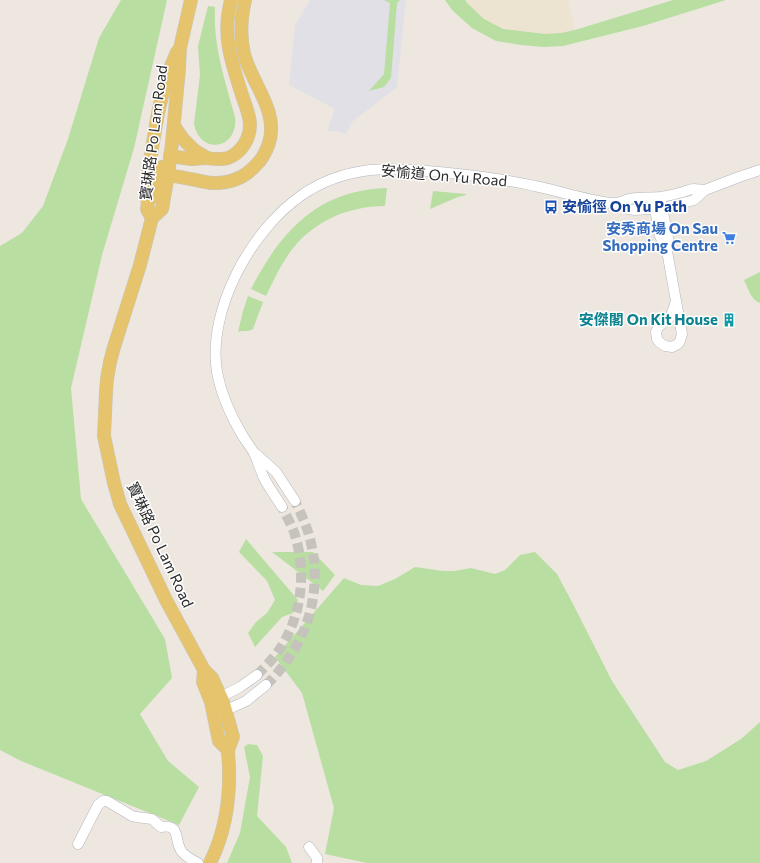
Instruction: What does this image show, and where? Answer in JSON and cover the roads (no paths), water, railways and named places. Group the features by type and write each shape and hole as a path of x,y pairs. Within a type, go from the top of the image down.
{"main road":[{"name":"寶琳路 Po Lam Road","path":"152,218 147,208 148,202 154,194 158,174 170,156 174,126 180,48 191,0"},
{"path":"170,156 192,159 222,159 233,156 243,147 246,142 250,130 249,119 229,48 227,27 231,0"},
{"path":"158,174 214,183 227,182 239,178 250,171 260,162 267,150 271,138 272,125 269,112 249,70 241,36 245,0"},
{"name":"寶琳路 Po Lam Road","path":"180,48 170,67 160,102 158,174 162,209 152,218 140,265 110,362 107,379 104,436 120,504 166,600 204,670 226,694 219,714"},
{"path":"174,126 183,139 194,150 207,158"},
{"name":"寶琳路 Po Lam Road","path":"204,670 203,682 210,702 219,714"},
{"path":"210,863 216,852 222,833 228,801 228,750 219,714"}],"street":[{"name":"安愉道 On Yu Road","path":"282,507 264,478 253,451 228,408 217,372 217,331 222,309 231,284 249,252 264,231 290,204 302,195 314,187 328,181 356,172 371,170 421,171 460,174 533,185 595,200 619,203 628,209 658,208 694,200 705,190 760,170"},
{"name":"安愉道 On Yu Road","path":"619,203 630,199 656,197 692,189 705,190"},
{"path":"656,197 660,236 666,251 676,301 682,331 682,338 678,344 672,347 661,345 657,339 656,332 659,326 672,314 676,301"},
{"path":"665,322 673,322 680,327 682,331"},
{"name":"安愉道 On Yu Road","path":"253,451 276,472 295,500"},
{"path":"226,694 257,675"},
{"path":"219,714 246,701 266,685"},
{"path":"78,844 98,805 103,801 107,801 132,816 152,819 161,827 168,826 173,828 176,832 178,846 181,851 185,856 198,863"},
{"path":"309,847 316,858 316,863"}],"tunnel":[{"path":"266,685 280,670 301,638 308,620 315,583 310,537 295,501"},
{"path":"257,675 275,656 284,642 299,602 301,574 298,546 293,529 282,507"}],"place":[{"name":"安愉徑 On Yu Path","path":"551,207"},
{"name":"安秀商場 On Sau Shopping Centre","path":"729,238"},
{"name":"安傑閣 On Kit House","path":"729,320"}]}
